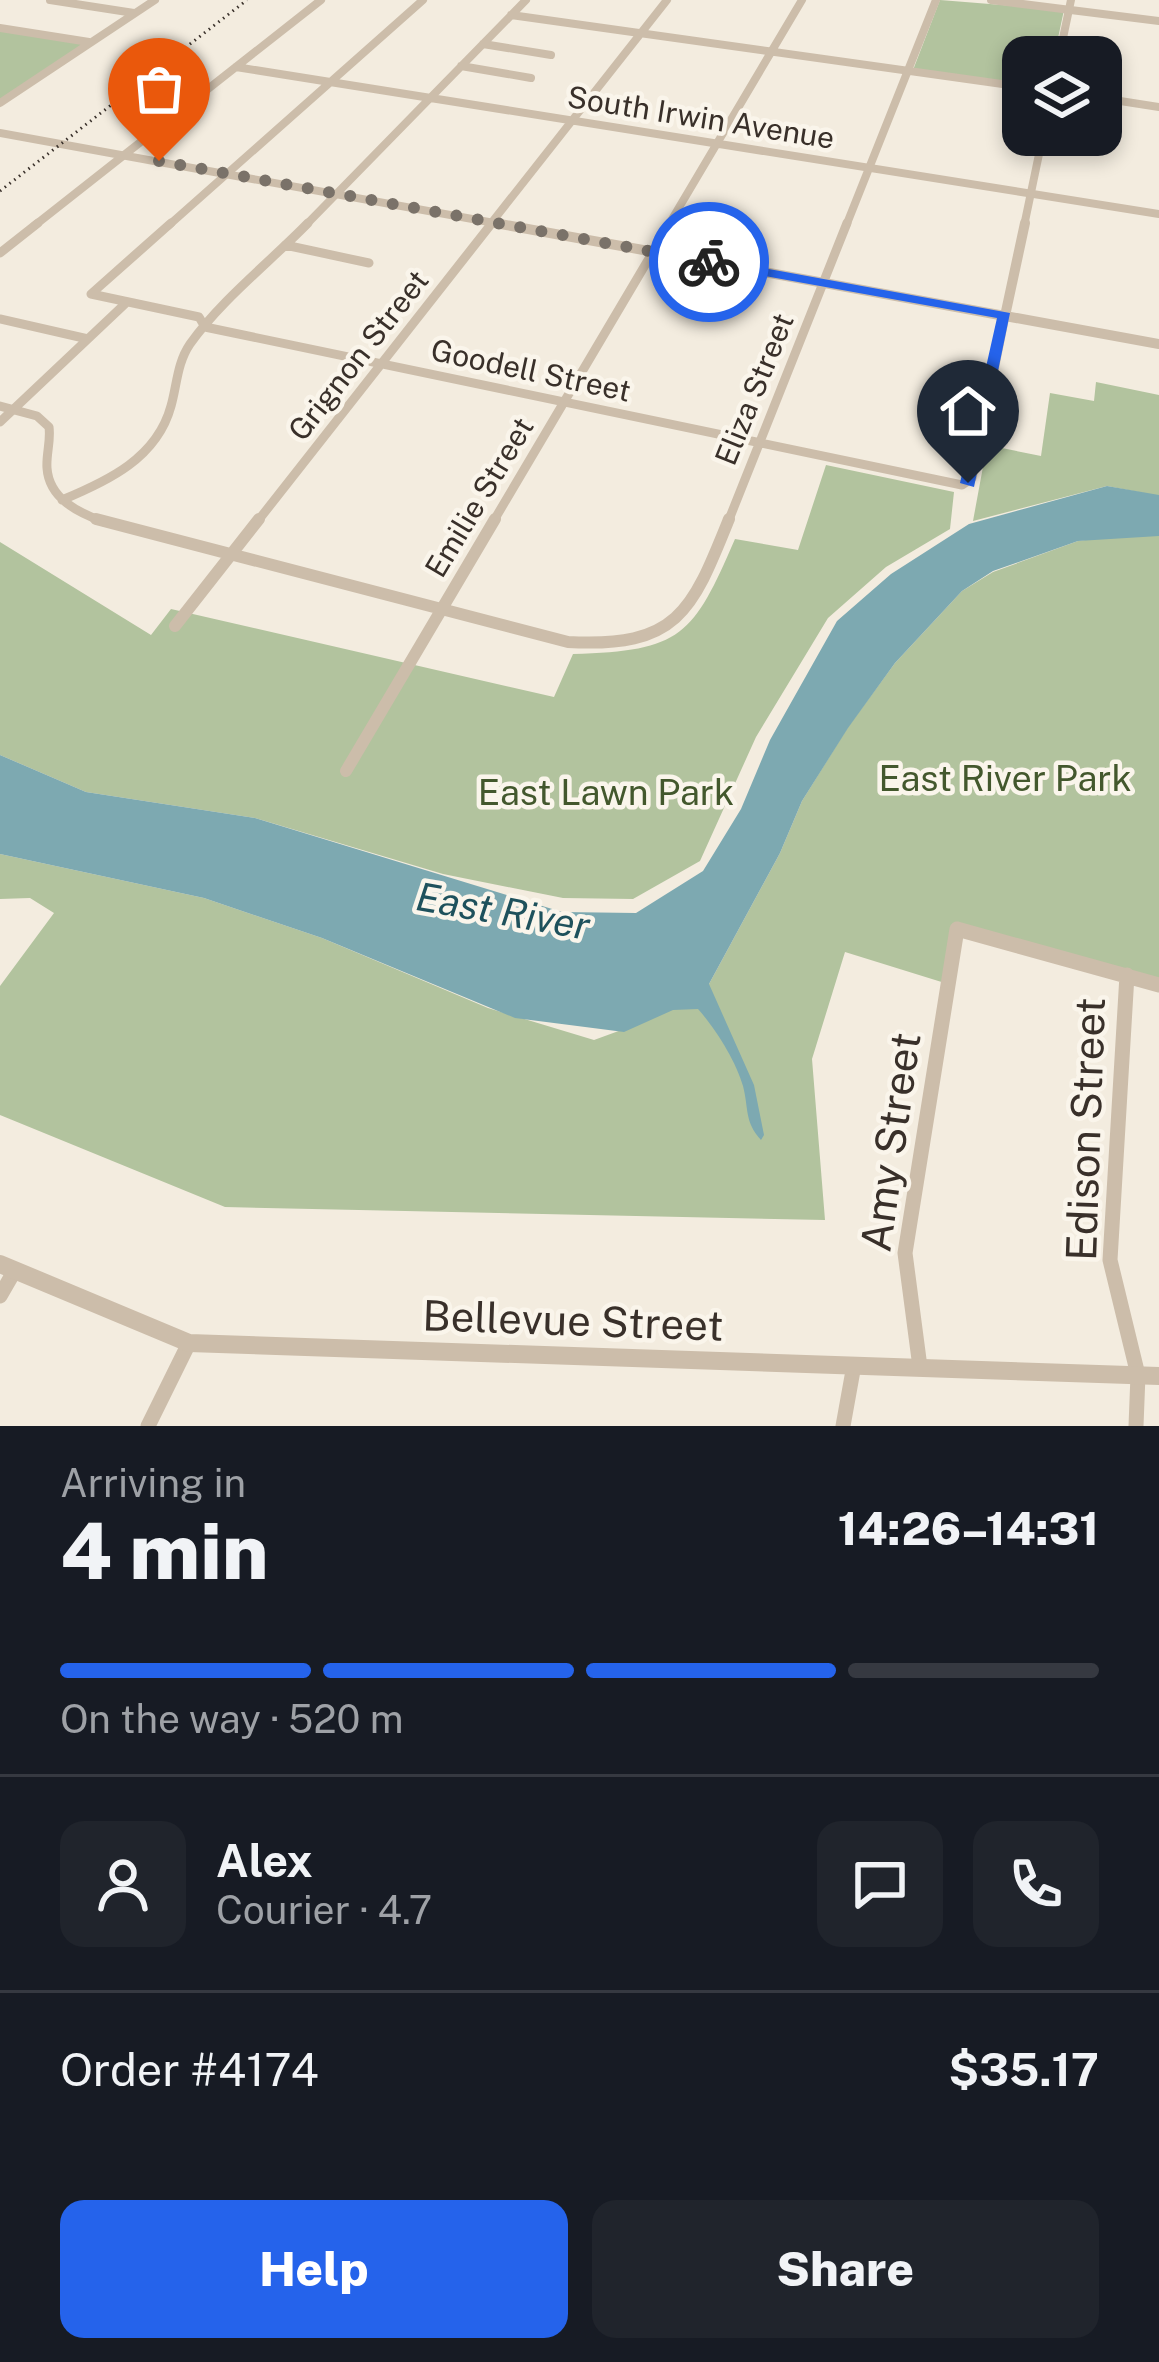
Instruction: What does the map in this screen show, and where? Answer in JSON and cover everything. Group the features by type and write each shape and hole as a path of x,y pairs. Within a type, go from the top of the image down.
{"street":[{"path":"50,0 136,13"},
{"path":"0,103 155,0"},
{"path":"0,253 321,0"},
{"path":"229,173 423,0"},
{"path":"62,500 118,473 150,445 169,414 180,359 205,327 526,0"},
{"name":"Grignon Street","path":"175,626 667,0"},
{"name":"Emilie Street","path":"346,771 802,0"},
{"name":"Eliza Street","path":"441,609 568,642 598,644 650,635 676,620 698,596 936,0"},
{"path":"991,0 1070,5 1159,21"},
{"path":"1063,36 1070,5"},
{"path":"512,15 1002,84"},
{"path":"0,28 91,43"},
{"path":"483,44 551,55"},
{"path":"461,66 531,77"},
{"name":"South Irwin Avenue","path":"236,67 1159,214"},
{"path":"1122,101 1159,106"},
{"path":"0,133 1159,344"},
{"path":"1005,316 1038,156"},
{"name":"Goodell Street","path":"229,173 92,294 199,317 205,327 966,484 972,478 1005,316"},
{"path":"285,245 368,263"},
{"path":"0,422 127,302"},
{"path":"0,319 88,339"},
{"path":"0,406 37,416 49,427 47,471 62,500 84,515 441,609"},
{"name":"Amy Street","path":"920,1367 905,1253 959,928 1126,975"},
{"path":"1126,975 1159,985"},
{"name":"Edison Street","path":"1126,975 1110,1260 1148,1375 1136,1426"},
{"path":"0,1296 8,1267"},
{"name":"Bellevue Street","path":"8,1267 189,1343 1148,1375"},
{"path":"148,1426 189,1343"},
{"path":"843,1426 854,1365"}],"green space":[{"path":"940,0 1064,10 1058,36 1002,36 1002,83 913,70"},
{"path":"0,30 86,44 0,100"},
{"path":"1096,382 1159,395 1159,496 1107,486 973,521 987,445 1041,456 1050,393 1094,401"},
{"name":"East Lawn Park","path":"826,465 954,492 950,529 886,567 828,618 756,737 700,861 633,899 563,898 443,874 255,818 86,792 0,755 0,542 151,635 171,609 554,697 573,654 638,648 679,632 707,597 735,539 798,550"},
{"name":"East River Park","path":"1130,534 1159,536 1159,985 962,927 948,984 845,952 812,1059 825,1220 225,1207 0,1115 0,986 54,913 30,898 0,899 0,854 204,898 322,938 488,1008 594,1040 646,1021 709,984 780,853 802,801 848,727 895,663 962,591 993,572 1078,541"}],"water":[{"name":"East River","path":"1107,486 1159,495 1159,536 1078,541 993,571 962,591 895,663 802,801 780,853 709,984 754,1085 764,1135 761,1140 749,1121 735,1066 698,1009 673,1010 624,1032 515,1018 322,938 204,898 0,854 0,755 86,792 255,818 562,912 636,913 703,871 741,809 770,740 837,621 891,574 969,524"}],"railway":[{"path":"0,191 247,0"}],"way so far":[{"path":"159,161 709,262"}],"route":[{"path":"709,262 1005,316 968,483"}]}
